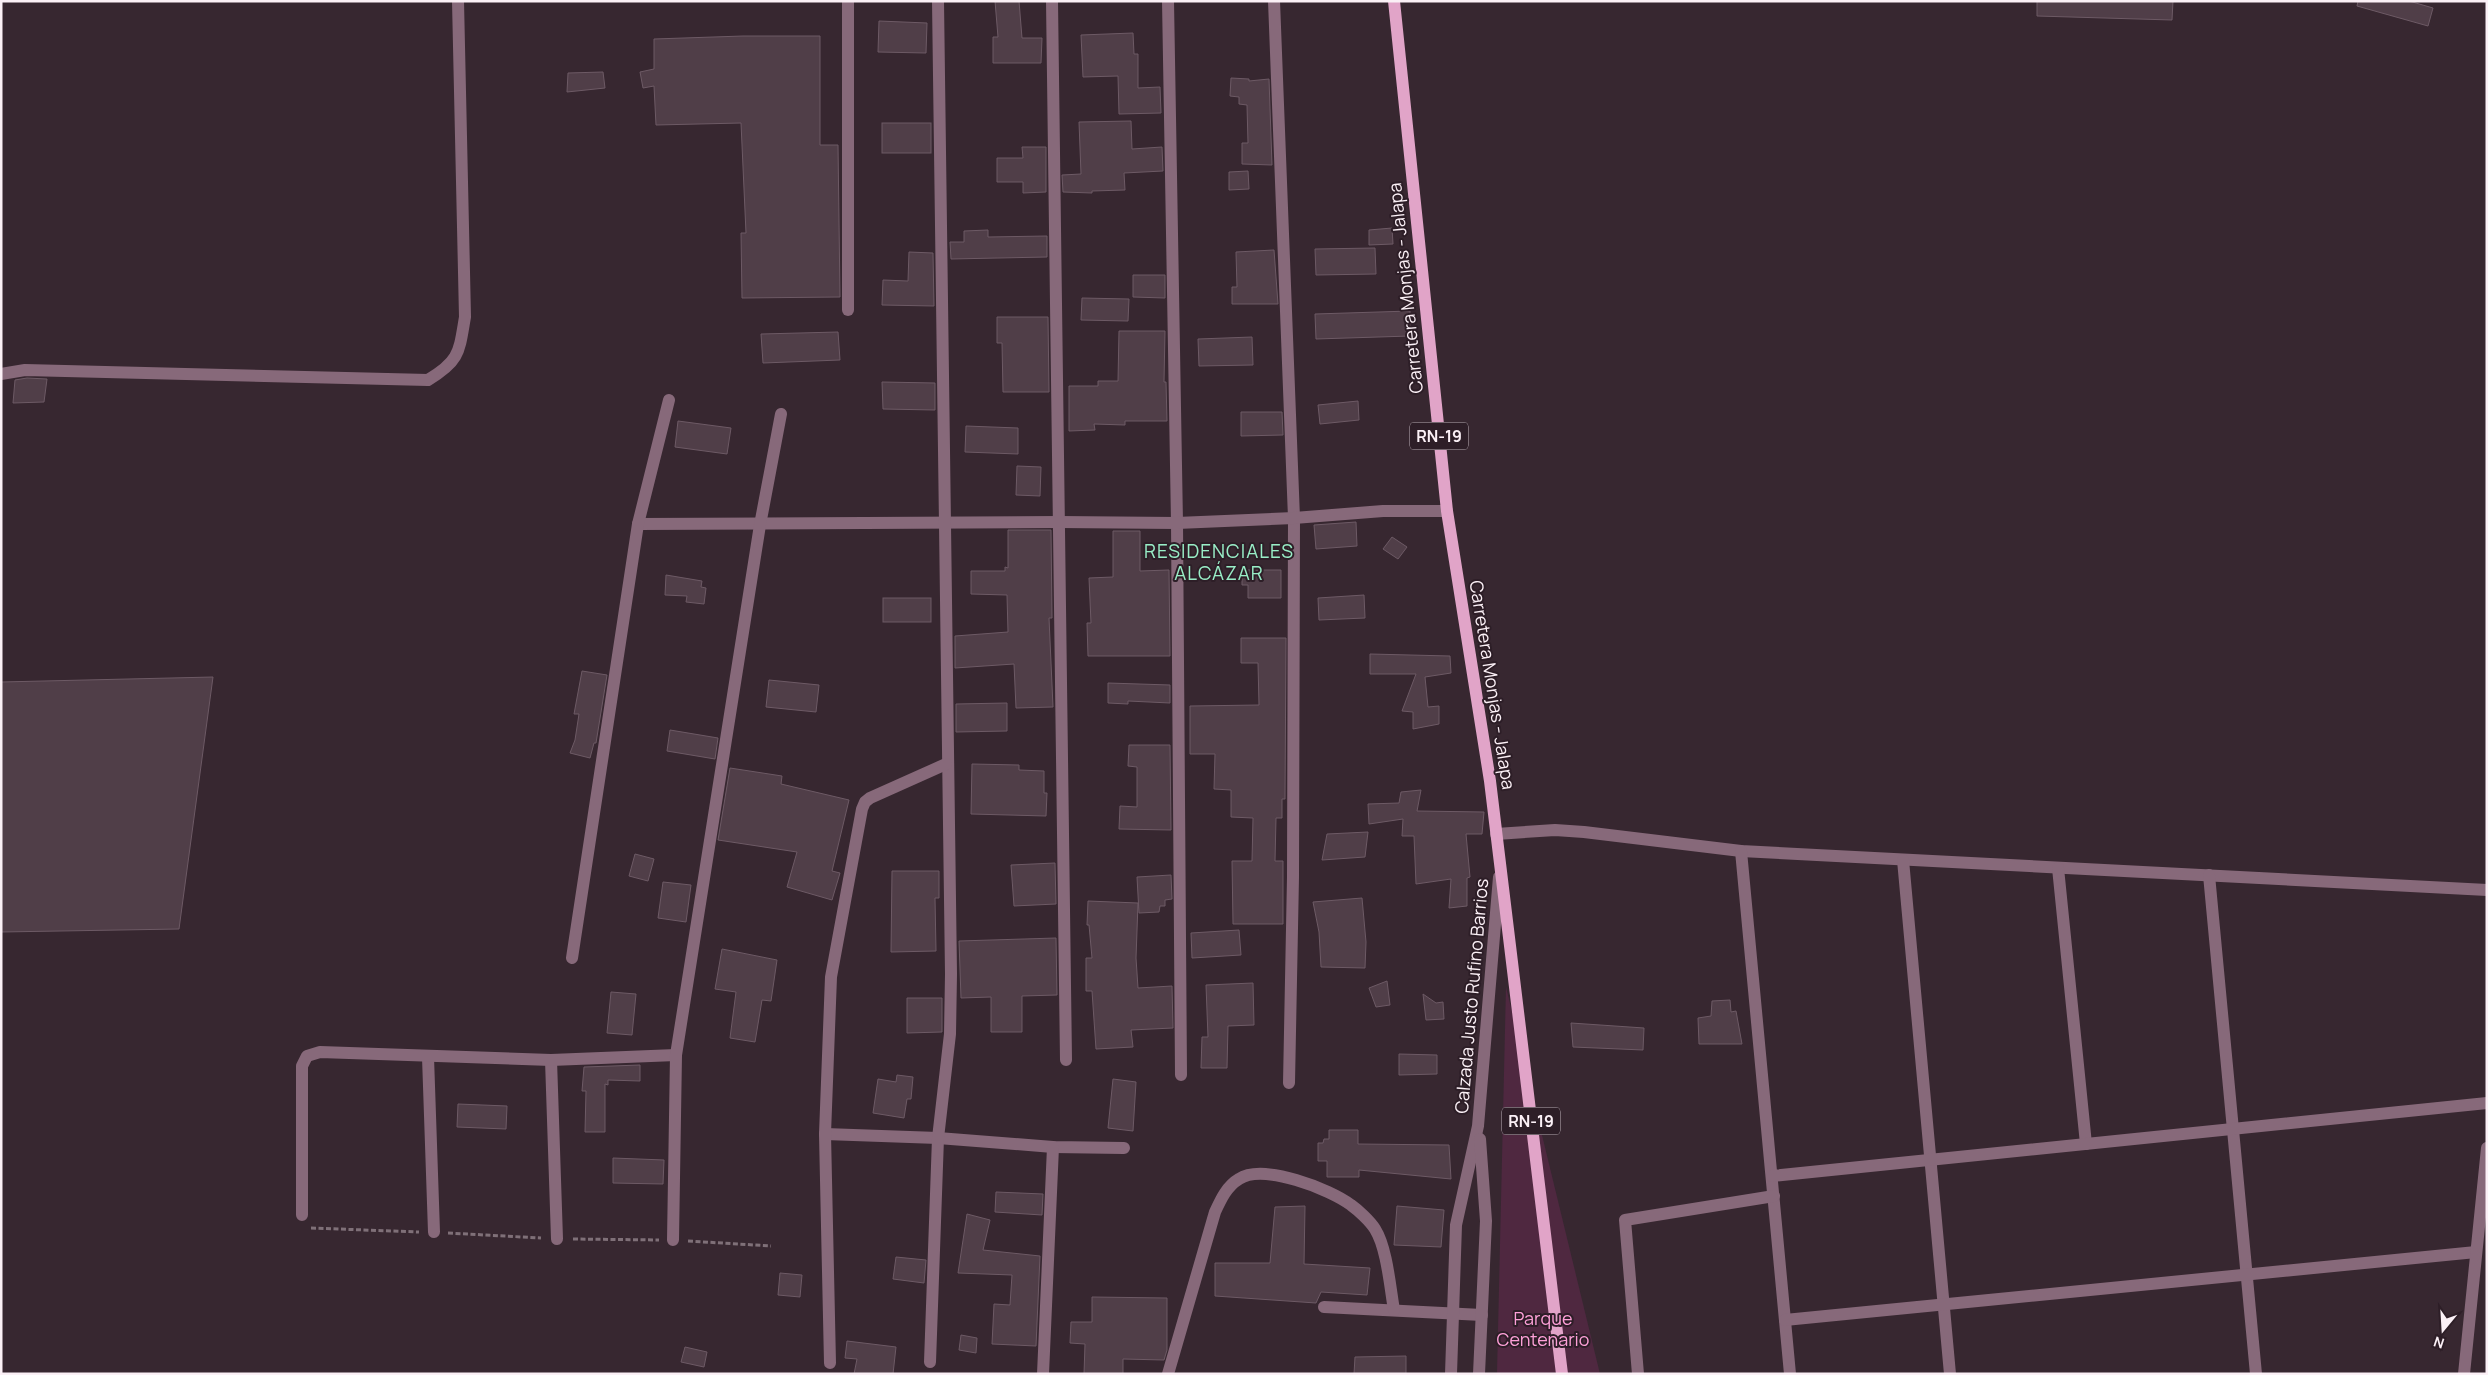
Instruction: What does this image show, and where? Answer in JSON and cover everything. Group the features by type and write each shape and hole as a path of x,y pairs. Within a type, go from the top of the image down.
{"main road":[{"name":"Carretera Monjas - Jalapa","path":"1394,1 1447,511 1490,781 1562,1374"}],"street":[{"path":"1,374 25,370 428,380 446,369 460,351 464,317 458,1"},
{"path":"848,1 848,310"},
{"path":"930,1362 938,1138 950,1026 938,1"},
{"path":"1052,1 1066,1060"},
{"path":"1168,1 1177,523 1181,1075"},
{"path":"1274,1 1294,518 1293,877 1289,1083"},
{"path":"572,958 638,524 669,400"},
{"path":"673,1240 676,1055 760,525 781,414"},
{"path":"638,524 1177,523 1294,518 1384,511 1447,511"},
{"path":"830,1363 826,1134 831,977 862,809 865,802 870,798 946,764"},
{"path":"1496,834 1555,830 1741,851 2487,890"},
{"path":"1741,851 1790,1374"},
{"path":"1904,860 1950,1374"},
{"path":"2058,868 2086,1144"},
{"name":"Calzada Justo Rufino Barrios","path":"1451,1374 1456,1225 1478,1126 1500,869"},
{"path":"2209,876 2256,1374"},
{"path":"302,1215 302,1066 307,1056 320,1052 551,1060 676,1055"},
{"path":"428,1057 434,1232"},
{"path":"551,1060 557,1239"},
{"path":"1772,1176 2487,1104"},
{"name":"Calzada Justo Rufino Barrios","path":"1478,1126 1486,1221 1479,1374"},
{"path":"826,1134 938,1138 1053,1147 1124,1148"},
{"path":"1043,1374 1053,1147"},
{"path":"2464,1374 2487,1148"},
{"path":"1168,1374 1214,1212 1225,1192 1240,1178 1262,1174 1309,1183 1351,1204 1375,1229 1387,1264 1394,1310"},
{"path":"1638,1374 1625,1220 1774,1196"},
{"path":"1785,1320 2476,1252"},
{"path":"1324,1307 1482,1316"}],"path":[{"path":"302,1215 304,1225 312,1229 434,1232 557,1239 673,1240 771,1246"}],"green space":[{"name":"Parque Centenario","path":"1506,987 1600,1374 1497,1374"}],"building":[{"path":"995,1 1019,1 1022,38 1042,38 1041,63 993,63 993,37 998,37"},
{"path":"2037,1 2173,1 2172,20 2037,16"},
{"path":"2358,1 2409,1 2433,8 2428,26 2357,6"},
{"path":"879,21 927,23 926,53 878,52"},
{"path":"1133,33 1134,54 1138,54 1138,88 1160,87 1161,113 1119,114 1118,76 1083,77 1081,35"},
{"path":"820,36 820,145 838,145 840,297 742,298 741,233 746,233 741,123 656,125 654,86 643,88 640,72 654,69 654,39"},
{"path":"603,72 605,88 567,92 568,73"},
{"path":"1231,78 1249,79 1249,81 1269,79 1272,165 1242,164 1242,143 1248,143 1247,105 1239,104 1239,97 1230,96"},
{"path":"1131,121 1132,149 1162,147 1163,171 1124,173 1125,190 1092,191 1092,193 1063,192 1062,175 1081,174 1079,122"},
{"path":"882,123 931,123 931,153 882,153"},
{"path":"1022,147 1046,147 1046,192 1023,193 1023,182 997,182 997,158 1023,158"},
{"path":"1248,171 1249,189 1229,190 1229,172"},
{"path":"1392,228 1393,244 1369,245 1369,230"},
{"path":"988,230 988,237 1047,236 1047,257 951,259 950,242 964,242 964,231"},
{"path":"1375,248 1376,274 1316,275 1315,249"},
{"path":"1274,250 1278,304 1232,304 1232,287 1237,287 1236,252"},
{"path":"909,252 933,253 934,306 882,305 883,280 908,281"},
{"path":"1133,275 1165,275 1165,298 1133,297"},
{"path":"1082,298 1129,299 1128,321 1081,320"},
{"path":"1410,311 1410,336 1316,339 1315,314"},
{"path":"997,317 1048,317 1049,392 1003,392 1002,343 997,343"},
{"path":"1119,331 1165,331 1164,382 1166,382 1167,421 1125,421 1125,425 1094,424 1095,430 1069,431 1069,386 1098,386 1098,381 1118,381"},
{"path":"838,332 840,360 763,363 761,334"},
{"path":"1252,337 1253,365 1199,366 1198,339"},
{"path":"27,378 47,379 44,402 13,403 15,380"},
{"path":"882,382 935,383 935,410 883,409"},
{"path":"1358,401 1359,420 1320,424 1318,405"},
{"path":"1241,412 1282,412 1283,435 1241,436"},
{"path":"678,421 731,428 727,454 675,447"},
{"path":"966,426 1018,428 1018,454 965,452"},
{"path":"1017,466 1041,467 1040,496 1016,495"},
{"path":"1356,522 1357,546 1316,549 1314,525"},
{"path":"1008,530 1051,530 1052,618 1049,618 1053,707 1016,708 1014,664 955,668 955,636 1008,632 1007,595 971,594 971,571 1005,571 1005,567 1008,568"},
{"path":"1113,531 1140,531 1140,571 1169,570 1170,656 1088,656 1087,623 1091,623 1089,578 1113,577"},
{"path":"1392,537 1407,547 1398,559 1383,549"},
{"path":"1242,570 1281,570 1281,598 1248,598 1248,585 1242,585"},
{"path":"666,575 702,581 701,587 706,588 704,604 686,602 687,596 665,595"},
{"path":"1364,595 1365,618 1319,620 1318,598"},
{"path":"883,598 931,598 931,622 883,622"},
{"path":"1241,638 1286,638 1285,799 1282,799 1282,818 1276,818 1275,861 1283,861 1283,924 1233,924 1232,861 1252,861 1253,818 1231,817 1231,790 1214,789 1215,754 1190,754 1190,706 1259,705 1258,663 1241,663"},
{"path":"1370,654 1450,656 1451,673 1425,677 1428,707 1439,706 1439,724 1413,729 1413,712 1402,711 1416,674 1370,674"},
{"path":"582,671 607,675 596,743 594,743 590,758 570,753 575,740 579,714 574,714"},
{"path":"213,677 179,929 1,932 1,682"},
{"path":"769,680 819,685 816,712 766,707"},
{"path":"1108,683 1170,685 1170,703 1128,701 1128,704 1108,703"},
{"path":"1007,703 1007,731 956,732 956,704"},
{"path":"670,730 718,738 715,759 667,751"},
{"path":"1129,745 1170,745 1171,830 1119,829 1120,806 1137,807 1137,767 1128,766"},
{"path":"972,764 1019,765 1019,770 1044,771 1044,793 1047,793 1046,816 971,814"},
{"path":"730,768 782,776 781,784 849,800 832,871 840,873 832,900 787,887 797,852 718,840"},
{"path":"1421,790 1417,811 1484,812 1482,834 1466,834 1470,877 1467,878 1467,906 1449,908 1451,879 1416,884 1414,836 1402,836 1403,819 1369,824 1368,804 1399,803 1401,792"},
{"path":"1368,832 1365,857 1322,860 1327,834"},
{"path":"635,854 654,859 648,881 629,876"},
{"path":"1055,863 1056,904 1014,906 1011,865"},
{"path":"892,871 939,871 939,898 935,898 936,951 891,952"},
{"path":"1171,875 1172,899 1165,900 1165,906 1160,906 1159,912 1139,913 1137,877"},
{"path":"663,882 691,885 686,922 658,918"},
{"path":"1362,898 1366,942 1365,968 1321,967 1319,932 1313,902"},
{"path":"1088,901 1138,903 1136,958 1138,988 1172,986 1173,1028 1131,1030 1133,1047 1096,1049 1092,991 1086,991 1086,958 1092,958 1089,925 1087,925"},
{"path":"1239,930 1241,955 1192,958 1191,933"},
{"path":"1056,938 1057,995 1022,996 1022,1032 991,1032 991,997 961,998 959,941"},
{"path":"722,949 777,960 771,1001 762,1000 755,1042 730,1038 736,992 715,989"},
{"path":"1387,981 1390,1005 1376,1007 1369,988"},
{"path":"1253,983 1254,1025 1228,1026 1227,1068 1201,1068 1202,1037 1208,1037 1206,985"},
{"path":"611,992 636,994 632,1035 607,1033"},
{"path":"1423,994 1436,1003 1443,1002 1444,1019 1426,1020"},
{"path":"907,998 942,998 942,1032 907,1033"},
{"path":"1730,1000 1731,1012 1736,1011 1742,1044 1699,1044 1698,1018 1711,1016 1712,1001"},
{"path":"1571,1023 1644,1028 1643,1050 1573,1047"},
{"path":"1399,1054 1437,1055 1437,1074 1399,1075"},
{"path":"640,1065 640,1081 608,1080 608,1085 605,1084 605,1132 585,1132 586,1091 582,1091 584,1067"},
{"path":"897,1075 913,1077 911,1099 907,1099 904,1118 873,1113 878,1079 896,1082"},
{"path":"1113,1079 1136,1082 1133,1131 1108,1128"},
{"path":"458,1104 507,1106 506,1129 457,1127"},
{"path":"1329,1130 1358,1130 1358,1144 1449,1145 1451,1179 1359,1170 1359,1177 1327,1177 1327,1161 1318,1161 1318,1143 1323,1143 1324,1139 1329,1139"},
{"path":"613,1158 664,1160 663,1184 613,1183"},
{"path":"996,1192 1043,1194 1042,1215 995,1212"},
{"path":"1305,1206 1304,1264 1370,1268 1367,1295 1321,1292 1316,1303 1215,1296 1215,1263 1270,1263 1275,1207"},
{"path":"1397,1206 1444,1210 1441,1247 1394,1245"},
{"path":"967,1214 990,1220 983,1250 1040,1256 1036,1346 992,1344 994,1304 1010,1305 1012,1275 958,1273"},
{"path":"896,1257 926,1260 924,1283 893,1279"},
{"path":"780,1273 802,1275 800,1297 778,1295"},
{"path":"1092,1297 1167,1298 1167,1350 1164,1360 1123,1359 1123,1374 1084,1374 1085,1344 1070,1343 1071,1322 1092,1322"},
{"path":"961,1335 977,1338 976,1353 959,1350"},
{"path":"847,1341 896,1347 893,1374 854,1374 857,1359 845,1358"},
{"path":"685,1347 707,1352 704,1367 681,1362"},
{"path":"1406,1356 1406,1374 1354,1374 1355,1357"}],"district":[{"name":"RESIDENCIALES ALCÁZAR","path":"1219,562"}]}
